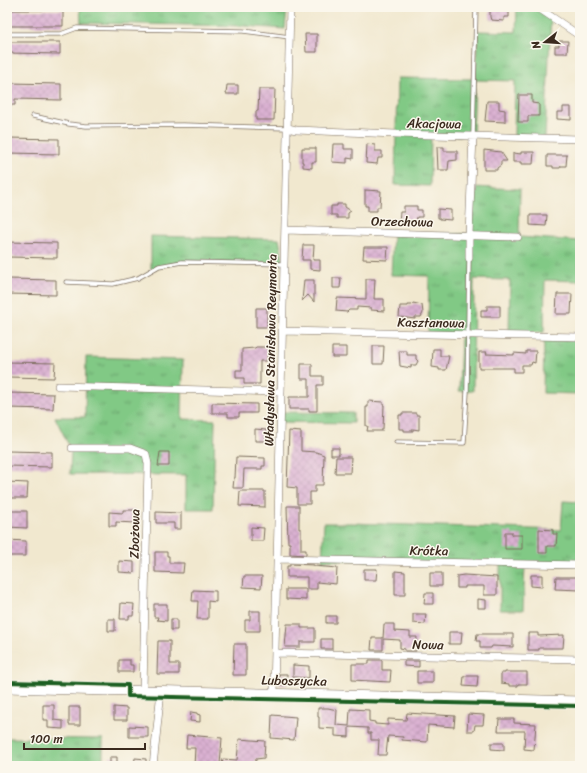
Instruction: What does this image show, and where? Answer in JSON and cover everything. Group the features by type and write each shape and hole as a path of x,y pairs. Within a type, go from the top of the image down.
{"street":[{"name":"Władysława Stanisława Reymonta","path":"274,693 282,331 286,230 290,7"},
{"path":"537,7 580,36"},
{"name":"Akacjowa","path":"288,128 296,130 396,134 580,139"},
{"path":"469,258 473,136"},
{"name":"Orzechowa","path":"286,230 518,236"},
{"name":"Kasztanowa","path":"282,331 580,337"},
{"path":"58,386 281,392"},
{"name":"Zbożowa","path":"72,448 130,448 146,454 148,464 143,690"},
{"name":"Krótka","path":"277,559 580,565"},
{"name":"Nowa","path":"275,653 580,659"},
{"name":"Luboszycka","path":"7,688 580,701"},
{"path":"153,766 161,691"}],"lane":[{"path":"473,136 476,7"},
{"path":"7,34 61,34 77,28 244,30 290,37"},
{"path":"33,116 86,126 183,125 288,128"},
{"path":"396,442 464,443 467,392 469,258"},
{"path":"66,282 113,284 138,278 159,266 182,262 284,264"}],"green space":[{"path":"80,7 287,8 285,29 244,26 81,23"},
{"path":"517,7 537,7 551,16 545,138 514,137 515,81 475,80 473,136 431,135 430,186 395,185 397,78 475,79 478,31 516,32"},
{"path":"471,187 520,189 519,237 580,241 580,281 545,280 544,332 509,335 510,280 474,279 473,391 459,391 461,334 428,334 429,276 391,275 393,233 469,234"},
{"path":"151,236 279,239 284,264 182,262 151,269"},
{"path":"544,339 580,340 580,394 543,393"},
{"path":"86,357 183,360 182,419 215,420 213,509 186,509 186,475 70,474 71,450 55,417 85,417"},
{"path":"281,412 353,413 353,423 280,422"},
{"path":"563,501 580,502 580,565 525,566 523,610 500,610 500,564 322,560 324,523 561,530"},
{"path":"7,738 103,739 103,766 7,766"}],"building":[{"path":"490,7 509,7 509,17 504,17 504,21 491,20"},
{"path":"7,10 63,10 63,26 7,26"},
{"path":"305,34 317,34 317,52 306,52"},
{"path":"559,41 568,41 567,53 555,53 555,46 559,46"},
{"path":"7,42 60,42 60,54 7,53"},
{"path":"7,83 61,84 61,100 15,99 15,105 7,105"},
{"path":"227,85 238,85 238,94 226,94"},
{"path":"259,89 275,89 274,120 256,120"},
{"path":"519,95 532,95 532,103 539,104 539,116 528,116 528,122 518,122"},
{"path":"487,101 499,101 499,109 505,110 505,122 485,121"},
{"path":"563,107 571,107 571,120 557,119 557,112 563,112"},
{"path":"7,138 59,139 59,154 7,153"},
{"path":"333,144 344,144 344,149 353,149 353,159 347,158 347,163 332,162"},
{"path":"367,144 375,145 375,151 382,151 382,158 378,158 377,164 366,163"},
{"path":"437,147 444,147 444,151 457,151 457,160 449,161 448,170 438,170"},
{"path":"302,148 316,148 316,162 312,162 312,168 303,167"},
{"path":"484,150 501,152 507,161 501,161 501,165 497,168 497,170 484,170"},
{"path":"521,152 534,152 533,164 513,162 513,153 521,154"},
{"path":"547,155 567,155 566,166 553,168 553,166 547,166"},
{"path":"365,190 381,191 380,207 377,207 377,211 368,211 368,206 365,206"},
{"path":"337,204 345,204 345,207 351,211 348,213 348,218 337,218 337,215 331,215 331,206 337,206"},
{"path":"404,206 417,206 417,210 422,210 422,217 417,217 416,223 399,222 400,212 404,212"},
{"path":"438,209 451,210 451,220 438,218"},
{"path":"530,215 547,215 546,226 530,225"},
{"path":"7,242 57,243 57,258 7,257"},
{"path":"303,245 314,245 313,260 320,260 320,270 310,269 310,260 302,260"},
{"path":"364,247 388,247 387,260 363,259"},
{"path":"333,278 341,278 340,288 333,288"},
{"path":"7,279 56,280 56,295 7,294"},
{"path":"366,279 375,279 374,299 384,299 384,311 357,307 357,310 349,310 347,312 336,311 337,298 366,299"},
{"path":"304,280 314,280 314,302 308,295 302,301"},
{"path":"557,294 572,294 571,314 556,314"},
{"path":"413,303 422,305 423,313 421,317 415,317 415,319 399,317 400,306 408,306 412,305"},
{"path":"487,306 500,306 500,317 481,317 481,310 487,310"},
{"path":"256,308 267,308 267,327 256,327"},
{"path":"373,346 384,346 383,364 373,364"},
{"path":"268,347 267,361 260,361 260,384 244,384 244,378 236,378 236,370 242,370 242,349"},
{"path":"332,347 346,347 346,357 332,357"},
{"path":"433,349 440,349 440,356 449,356 446,370 439,370 439,368 432,367"},
{"path":"399,351 407,351 407,355 416,355 416,359 418,361 416,365 411,365 411,368 400,366"},
{"path":"526,351 536,351 535,363 532,362 531,365 522,365 522,372 514,372 514,368 479,368 479,352 487,352 486,354 514,355 514,353 526,354"},
{"path":"7,362 55,363 54,378 7,377"},
{"path":"301,364 312,364 312,376 323,376 323,385 317,385 317,411 309,411 309,409 289,409 289,397 309,397 309,379 301,379"},
{"path":"7,393 54,394 53,409 7,408"},
{"path":"368,401 383,402 382,431 367,431 368,426 366,426 366,407 368,407"},
{"path":"212,403 257,404 257,413 239,413 239,417 228,417 228,413 212,413"},
{"path":"402,413 416,413 416,415 419,415 419,430 413,429 413,431 404,431 404,429 399,429 399,415 402,415"},
{"path":"255,429 266,430 266,441 255,441"},
{"path":"289,431 301,432 301,451 316,452 324,455 323,485 315,485 315,492 310,492 310,504 297,504 297,488 287,487"},
{"path":"331,448 339,448 339,455 331,455"},
{"path":"7,451 52,452 52,467 7,466"},
{"path":"160,452 169,452 169,466 158,466"},
{"path":"236,457 265,458 265,466 262,466 262,469 244,469 243,488 233,488"},
{"path":"336,457 351,457 350,473 335,473"},
{"path":"7,482 28,483 27,498 7,498"},
{"path":"240,491 265,491 265,507 239,506"},
{"path":"287,506 299,506 301,550 306,550 306,555 290,554 290,543 288,543"},
{"path":"123,510 136,510 135,523 116,522 116,526 109,526 109,512 123,513"},
{"path":"7,511 27,511 27,528 7,527"},
{"path":"156,512 181,513 181,529 174,529 174,523 156,523"},
{"path":"251,527 264,528 263,541 251,541"},
{"path":"539,529 553,530 553,534 557,534 556,546 547,546 547,553 539,553"},
{"path":"505,532 512,532 512,535 522,535 522,549 505,549"},
{"path":"7,540 26,541 26,556 7,556"},
{"path":"155,552 167,552 167,556 169,556 169,563 184,563 183,573 155,572"},
{"path":"119,561 134,562 134,573 119,572"},
{"path":"290,564 337,568 336,584 317,582 317,589 307,589 307,577 287,577 287,566 290,566"},
{"path":"364,569 377,569 376,580 364,580"},
{"path":"395,571 405,572 405,595 395,595"},
{"path":"430,573 442,573 442,586 430,586"},
{"path":"531,575 542,575 542,587 531,586"},
{"path":"244,576 262,576 261,588 243,587"},
{"path":"457,576 497,577 497,595 484,595 484,586 465,586 465,588 457,588"},
{"path":"556,577 580,577 580,590 555,589"},
{"path":"286,589 306,589 306,600 286,599"},
{"path":"193,590 216,591 216,602 208,601 208,619 197,619 198,601 192,601"},
{"path":"425,593 433,593 433,604 424,604"},
{"path":"478,599 486,600 486,608 478,608"},
{"path":"121,603 134,604 133,616 129,616 129,619 120,619"},
{"path":"154,604 167,604 167,621 157,620 158,617 154,617"},
{"path":"250,611 260,611 260,631 245,631 245,620 250,620"},
{"path":"413,614 426,614 425,624 413,623"},
{"path":"326,616 336,616 336,623 326,623"},
{"path":"108,619 115,619 115,631 108,631"},
{"path":"171,619 177,619 177,630 171,630"},
{"path":"287,624 301,624 301,628 315,628 315,642 300,642 300,647 285,647"},
{"path":"384,624 394,624 394,631 410,632 410,637 417,637 416,651 405,651 405,649 400,648 400,640 383,639 383,650 371,650 372,638 383,638"},
{"path":"449,632 462,632 461,644 449,644"},
{"path":"528,633 538,633 538,636 564,635 563,648 539,648 539,650 528,650"},
{"path":"477,634 513,634 513,647 492,646 491,648 480,648 480,641 476,641"},
{"path":"321,639 332,639 332,649 321,649"},
{"path":"158,641 170,641 170,664 179,664 179,674 157,674"},
{"path":"234,644 246,644 246,675 233,675"},
{"path":"119,660 130,660 130,665 133,665 133,672 119,672"},
{"path":"369,660 382,660 382,670 391,670 390,682 352,680 352,664 369,664"},
{"path":"404,661 419,661 419,667 404,666"},
{"path":"293,665 309,666 309,678 293,677"},
{"path":"417,671 433,671 433,683 417,683"},
{"path":"527,672 527,684 509,686 509,684 501,683 501,673"},
{"path":"279,674 287,674 287,685 279,685"},
{"path":"464,676 478,676 477,687 463,686"},
{"path":"43,705 54,705 53,720 63,721 63,729 48,728 48,720 43,720"},
{"path":"69,707 80,707 80,725 69,725"},
{"path":"114,707 127,708 127,720 114,720"},
{"path":"318,708 337,710 336,725 349,726 350,709 369,710 369,721 375,722 375,724 388,725 388,719 406,720 407,713 455,716 454,727 428,725 427,742 402,740 403,737 388,736 386,755 378,755 379,740 371,740 371,733 368,733 368,728 349,727 349,737 335,736 335,729 319,728"},
{"path":"191,712 200,715 200,722 190,721"},
{"path":"468,714 484,715 483,725 475,725 474,731 467,731"},
{"path":"272,715 296,717 294,740 271,738"},
{"path":"499,719 514,719 514,723 536,724 534,750 524,749 525,731 498,731"},
{"path":"129,726 148,727 148,737 129,737"},
{"path":"187,735 222,738 220,765 208,764 208,766 194,766 195,748 186,748"},
{"path":"239,739 265,741 264,758 256,759 255,766 222,766 223,759 237,760"},
{"path":"491,743 504,743 504,750 491,749"},
{"path":"110,757 117,757 117,766 110,766"},
{"path":"135,758 146,759 146,766 134,766"}],"cycle path":[{"path":"7,682 128,685 128,696 580,706"}]}
